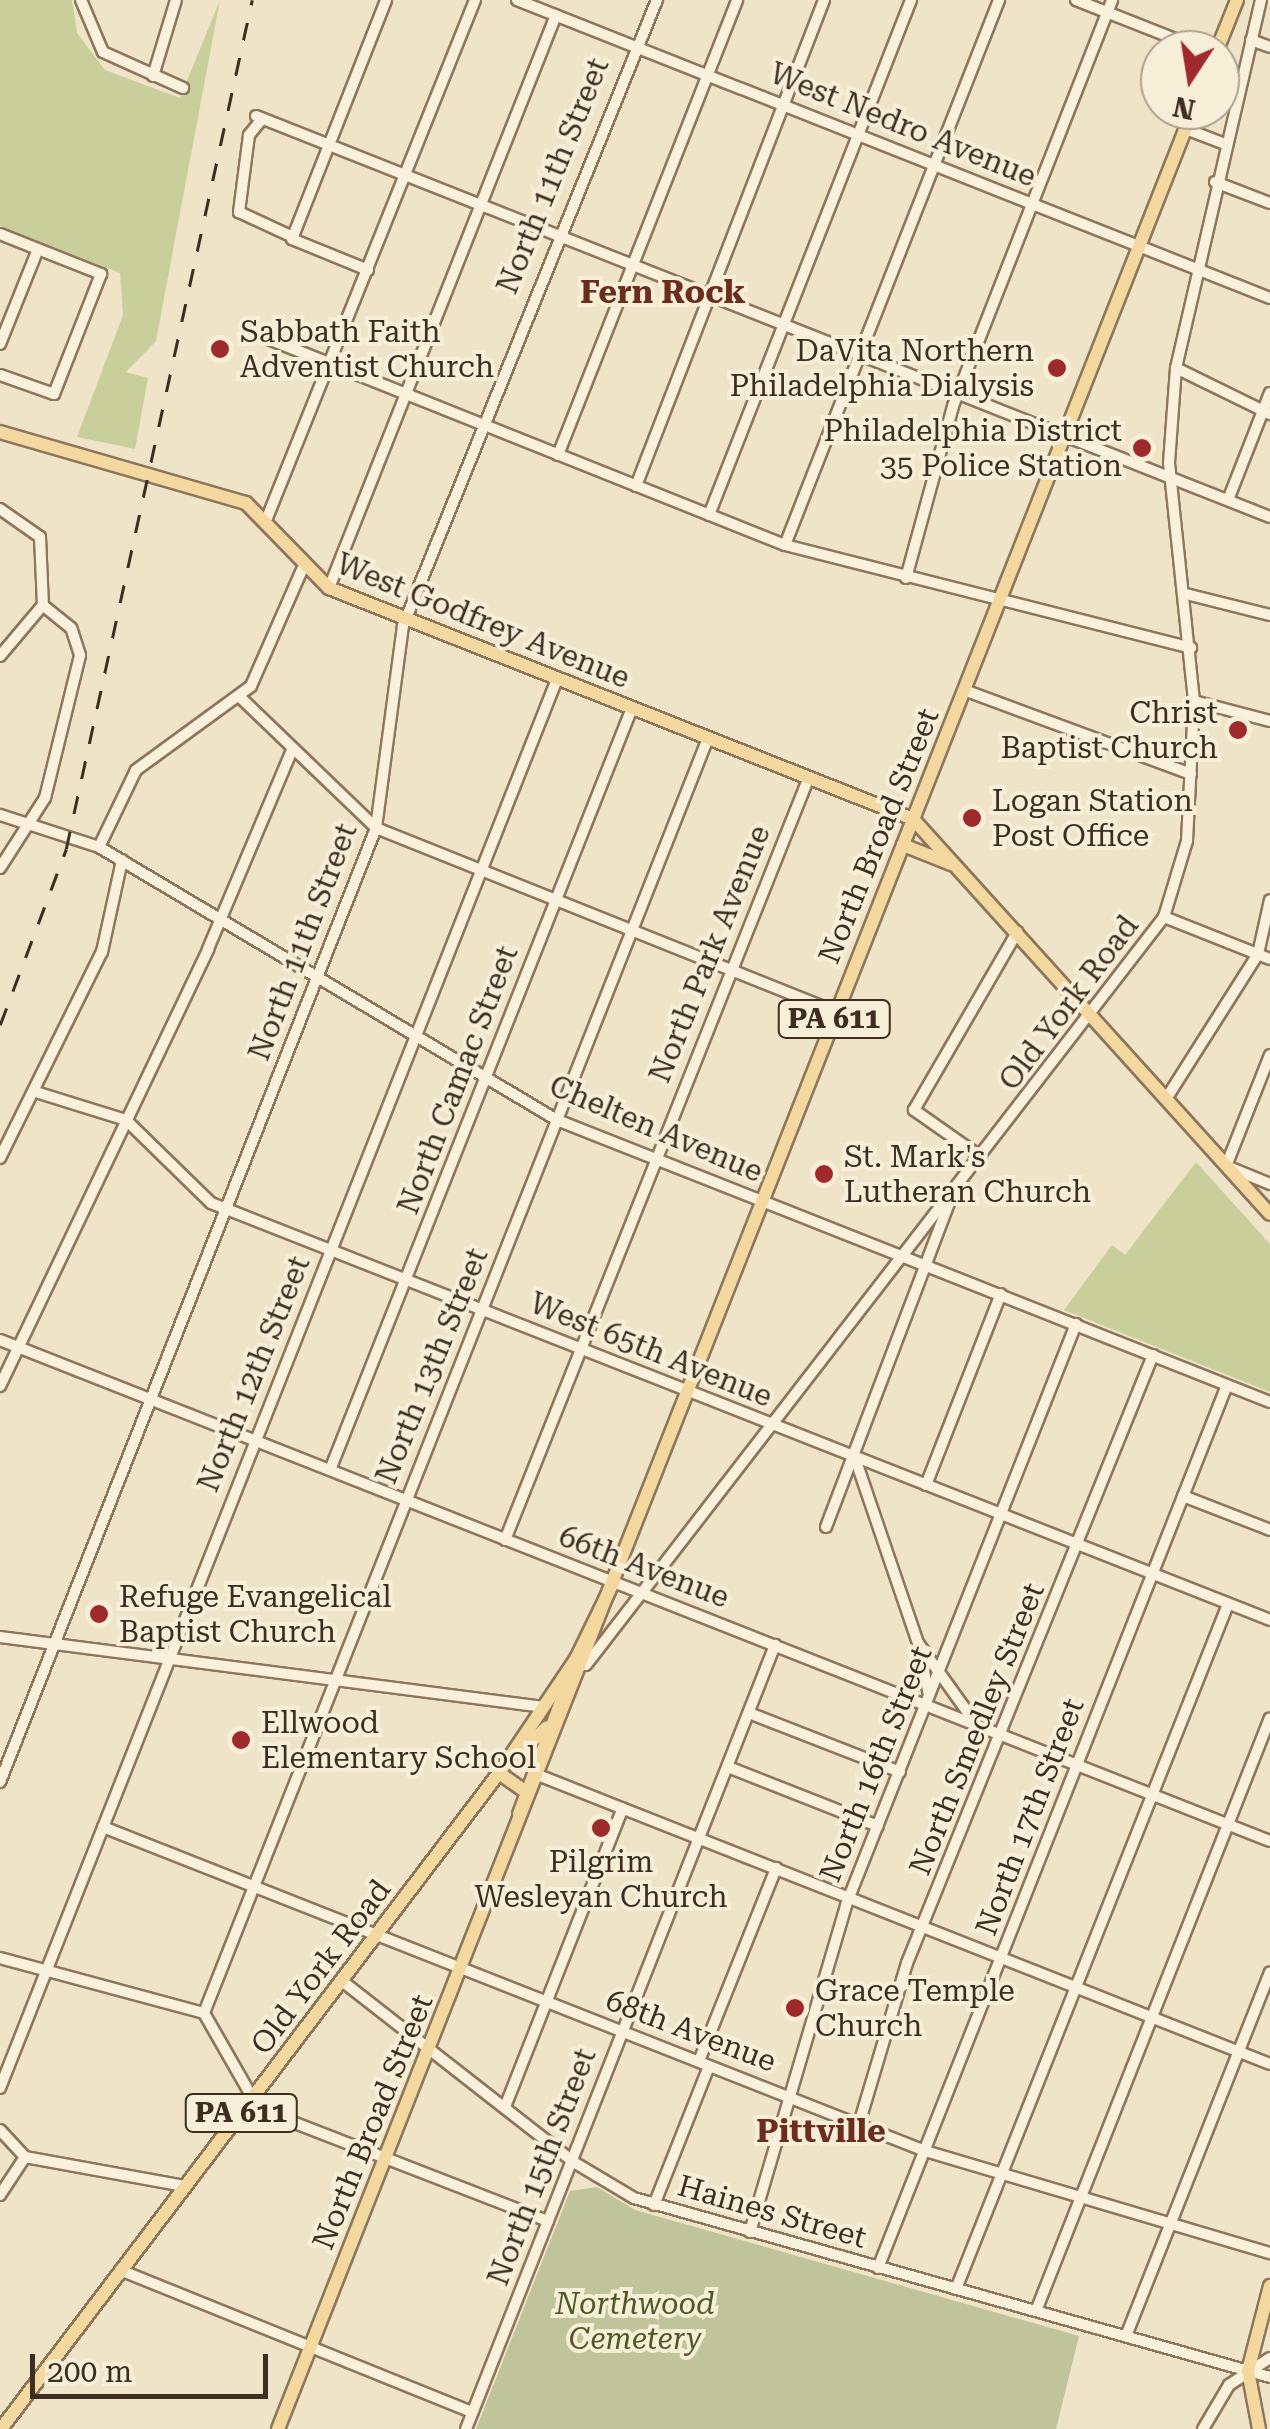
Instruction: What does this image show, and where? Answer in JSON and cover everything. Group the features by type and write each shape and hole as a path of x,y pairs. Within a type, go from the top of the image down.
{"main road":[{"path":"1225,30 1236,0"},
{"name":"North Broad Street","path":"514,1834 524,1791 537,1774 552,1722 614,1581 1185,130"},
{"name":"West Godfrey Avenue","path":"0,432 237,499 267,518 302,570 329,588 913,818"},
{"path":"913,818 1270,1214"},
{"path":"902,844 966,874"},
{"name":"North Broad Street","path":"278,2429 537,1774 567,1711 582,1660"},
{"name":"Old York Road","path":"0,2429 582,1660"},
{"name":"Old York Road","path":"499,1774 567,1711"},
{"path":"499,1774 524,1791"},
{"path":"1259,2429 1248,2371 1270,2286"},
{"path":"1262,2310 1270,2337"}],"street":[{"path":"81,0 95,40 153,76 183,88"},
{"path":"153,76 176,0"},
{"path":"293,236 386,0"},
{"path":"267,518 475,0"},
{"name":"West Nedro Avenue","path":"518,0 1270,298"},
{"name":"North 11th Street","path":"0,1782 376,828 406,618 631,45 657,0"},
{"path":"558,456 736,0"},
{"path":"636,486 824,0"},
{"path":"709,515 911,0"},
{"path":"785,545 999,0"},
{"path":"1076,0 1153,30"},
{"path":"906,578 958,393 1112,0"},
{"name":"Old York Road","path":"1240,79 1261,0"},
{"path":"329,588 556,15"},
{"path":"1252,40 1270,47"},
{"path":"368,270 239,212 249,135 259,117 1270,517"},
{"path":"1191,130 1223,144"},
{"name":"Old York Road","path":"582,1660 642,1592 765,1422 1093,1018 1164,917 1187,841 1194,701 1172,478 1176,368 1226,130"},
{"path":"1215,182 1270,203"},
{"path":"0,234 98,272 48,393 0,375"},
{"path":"0,344 38,249"},
{"path":"266,338 785,545 1191,648"},
{"path":"1176,368 1268,409"},
{"path":"1228,500 1268,409 1270,393"},
{"path":"0,510 36,528 43,605 0,656"},
{"path":"99,847 136,770 240,697 276,644 289,586 302,570"},
{"path":"1186,594 1270,615"},
{"path":"0,868 34,826 80,654 71,628 43,605"},
{"name":"North 12th Street","path":"0,2088 557,678"},
{"path":"964,690 1191,774"},
{"path":"240,697 376,828 836,1012"},
{"path":"1194,701 1270,720"},
{"name":"North Camac Street","path":"330,1470 632,708"},
{"name":"North 13th Street","path":"204,2014 708,738"},
{"path":"0,1386 222,920 292,750"},
{"name":"North Park Avenue","path":"505,1540 808,778"},
{"name":"Chelten Avenue","path":"0,814 99,847 557,1120 1270,1402"},
{"path":"0,1158 39,1092 108,934 122,860"},
{"path":"1166,1099 1258,954 1270,900"},
{"path":"1164,917 1270,959"},
{"path":"981,1157 914,1110 1017,932"},
{"path":"1270,1055 1226,1166 1270,1184"},
{"name":"West 65th Avenue","path":"39,1092 126,1120 192,1192 226,1210 1270,1620"},
{"path":"826,1527 954,1190"},
{"path":"926,1484 1001,1294"},
{"name":"North 16th Street","path":"750,2232 850,1897 1076,1324"},
{"name":"66th Avenue","path":"0,1340 908,1698 928,1701 1002,1735 1270,1841"},
{"name":"North Smedley Street","path":"859,2124 926,1927 1153,1355"},
{"name":"North 17th Street","path":"878,2268 1228,1385"},
{"path":"855,1456 918,1643 928,1701"},
{"path":"1183,1496 1270,1530"},
{"path":"956,2289 1228,1604"},
{"path":"0,1637 336,1676 544,1707"},
{"path":"918,1643 938,1677 978,1725"},
{"name":"North 15th Street","path":"466,2429 775,1645"},
{"path":"908,1698 921,1663"},
{"path":"749,1712 900,1772"},
{"path":"1036,2311 1270,1718"},
{"path":"728,1767 878,1826"},
{"path":"537,1774 1270,2064"},
{"path":"505,2108 624,1808"},
{"name":"68th Avenue","path":"103,1828 925,2150 1270,2252"},
{"path":"654,2205 776,1868"},
{"path":"0,1958 204,2014 252,2099 386,2158 548,2221"},
{"path":"1126,2336 1270,1972"},
{"name":"Haines Street","path":"342,1981 572,2160 654,2205 1270,2377"},
{"path":"0,2130 25,2157 184,2186"},
{"path":"0,2195 25,2157"},
{"path":"120,2270 472,2412"},
{"path":"1203,2429 1248,2371 1270,2358"}],"green space":[{"path":"0,0 72,0 77,33 105,70 180,98 220,0 156,341 126,372 148,378 135,449 77,437 123,315 120,273 0,226"},
{"path":"1196,1162 1270,1244 1270,1392 1064,1310 1112,1245 1125,1255"},
{"name":"Northwood Cemetery","path":"597,2187 635,2210 1079,2336 1056,2429 476,2429 570,2191"}],"railway":[{"path":"0,1025 66,849 252,0"}],"place":[{"name":"Sabbath Faith Adventist Church","path":"220,349"},
{"name":"DaVita Northern Philadelphia Dialysis","path":"1057,368"},
{"name":"Philadelphia District 35 Police Station","path":"1142,448"},
{"name":"Christ Baptist Church","path":"1238,730"},
{"name":"Logan Station Post Office","path":"972,818"},
{"name":"St. Mark's Lutheran Church","path":"824,1174"},
{"name":"Refuge Evangelical Baptist Church","path":"99,1614"},
{"name":"Ellwood Elementary School","path":"241,1740"},
{"name":"Pilgrim Wesleyan Church","path":"601,1828"},
{"name":"Grace Temple Church","path":"795,2008"}],"district":[{"name":"Fern Rock","path":"663,292"},
{"name":"Pittville","path":"821,2131"}]}
